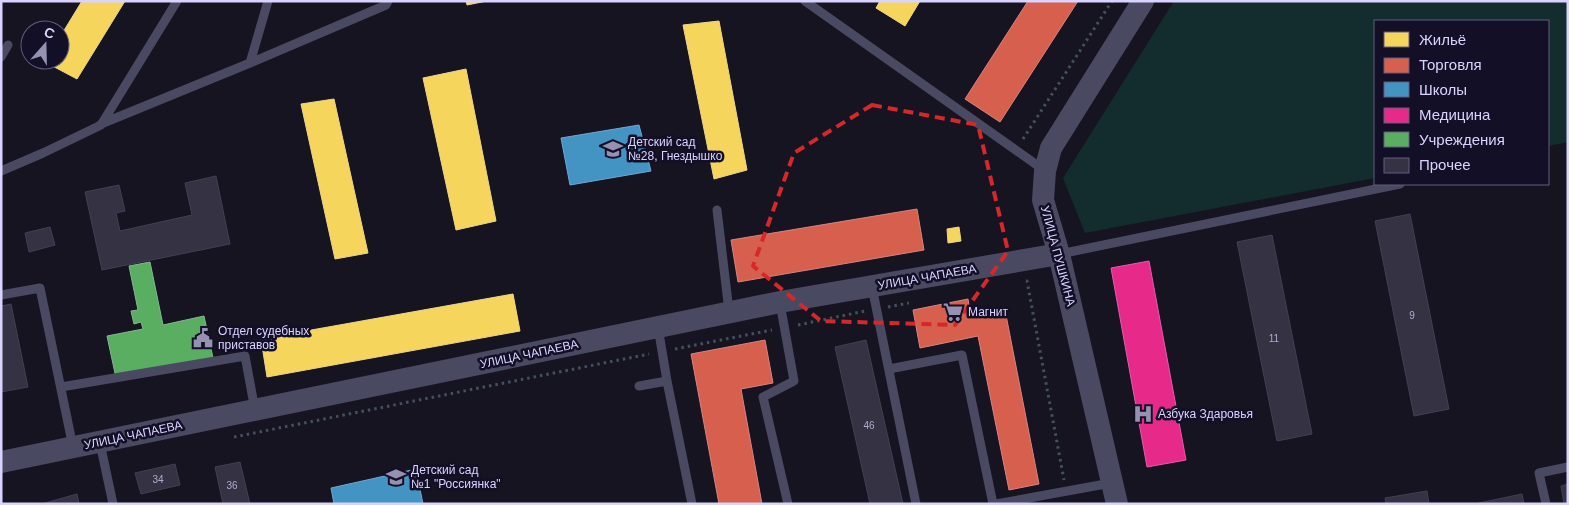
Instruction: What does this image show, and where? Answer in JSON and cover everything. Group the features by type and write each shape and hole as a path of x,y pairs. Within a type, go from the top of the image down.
{"street":[{"name":"УЛИЦА ПУШКИНА","path":"1115,493 1059,254 1043,200 1045,171 1051,148 1143,1"},
{"name":"УЛИЦА ЧАПАЕВА","path":"1,462 780,302 1059,254"}],"lane":[{"path":"101,124 177,1"},
{"path":"250,63 268,1"},
{"path":"1,170 44,153 101,124 386,5 388,1"},
{"path":"805,1 1045,171"},
{"path":"1,57 8,45"},
{"path":"1059,254 1395,185"},
{"path":"717,210 730,312"},
{"path":"872,287 916,504"},
{"path":"1,295 40,288 73,448"},
{"path":"780,302 794,381 762,397 788,504"},
{"path":"658,327 692,504"},
{"path":"889,369 962,355 994,504 1067,491 1115,493"},
{"path":"61,387 245,356 255,410"},
{"path":"640,386 667,381"},
{"path":"100,442 113,504"},
{"path":"1546,504 1539,473 1568,467"}],"path":[{"path":"1016,150 1112,1"},
{"path":"1018,282 1027,281 1067,491"},
{"path":"231,438 916,301"}],"highlighted area":[{"path":"872,105 978,125 1008,251 955,325 821,321 753,266 794,153"}],"green space":[{"path":"1174,1 1568,1 1568,142 1549,146 1549,20 1374,20 1374,178 1085,233 1063,178"}],"building: Жильё":[{"path":"82,1 125,1 77,79 60,70 70,70 70,21"},
{"path":"466,1 487,1 467,5"},
{"path":"880,1 920,1 905,26 876,8"},
{"path":"719,21 747,170 714,179 683,25"},
{"path":"466,69 496,221 456,230 423,78"},
{"path":"334,99 368,253 335,259 301,104"},
{"path":"959,227 961,241 948,243 947,229"},
{"path":"513,294 520,331 267,377 261,339"}],"building: Торговля":[{"path":"1028,1 1078,1 1000,122 965,99"},
{"path":"917,209 924,250 738,282 731,240"},
{"path":"968,299 971,317 1005,310 1039,484 1009,490 978,336 920,348 913,310"},
{"path":"765,340 773,383 741,389 762,504 719,504 691,354"}],"building: Школы":[{"path":"639,125 651,171 570,185 561,138"},
{"path":"416,469 423,504 334,504 331,488"}],"building: Медицина":[{"path":"1149,261 1186,460 1147,467 1111,268"}],"building: Учреждения":[{"path":"150,262 163,325 204,316 213,358 116,378 107,336 143,329 141,322 134,324 131,311 138,310 129,266"}],"building: Прочее":[{"path":"216,176 230,244 102,270 85,192 119,185 125,211 116,213 120,231 192,215 185,183"},
{"path":"1410,214 1449,409 1414,416 1375,221"},
{"path":"50,227 55,245 29,252 25,233"},
{"path":"1272,235 1312,434 1277,441 1237,242"},
{"path":"11,304 28,387 1,392 1,306"},
{"path":"866,340 903,504 870,504 835,347"},
{"path":"240,462 250,504 223,504 215,467"},
{"path":"175,464 180,485 141,494 135,473"},
{"path":"1568,484 1568,504 1564,504 1561,486"},
{"path":"1427,491 1429,504 1386,504 1385,498"},
{"path":"77,494 79,504 45,504 45,503"},
{"path":"1522,494 1524,504 1474,504"}],"place":[{"name":"Детский сад №28, Гнездышко","path":"613,149"},
{"name":"Магнит","path":"953,312"},
{"name":"Отдел судебных приставов","path":"203,338"},
{"name":"Азбука Здаровья","path":"1143,414"},
{"name":"Детский сад №1 \"Россиянка\"","path":"396,477"}]}
